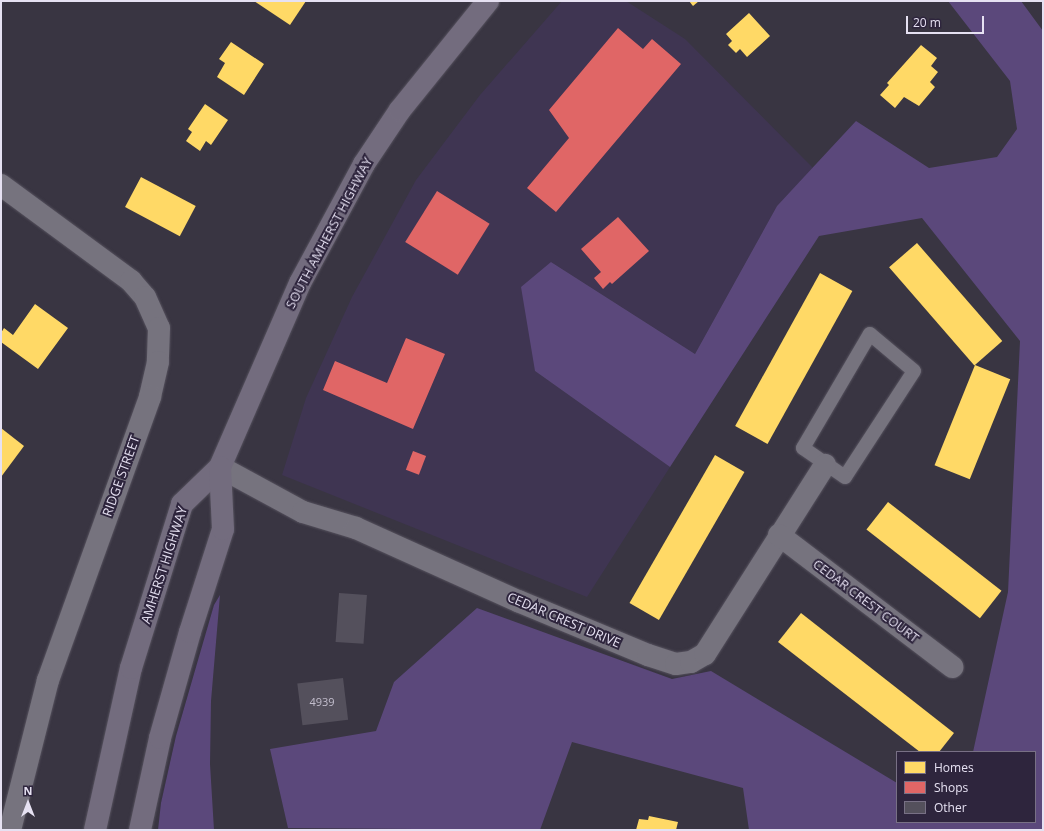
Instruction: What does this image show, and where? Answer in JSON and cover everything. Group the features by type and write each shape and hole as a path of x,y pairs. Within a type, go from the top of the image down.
{"main road":[{"name":"SOUTH AMHERST HIGHWAY","path":"220,467 300,283 357,176 400,110 488,1"},
{"path":"140,830 160,738 190,632 223,529 220,467"},
{"name":"AMHERST HIGHWAY","path":"95,830 131,668 182,504 220,467"},
{"path":"146,800 149,830"}],"street":[{"name":"RIDGE STREET","path":"1,185 131,281 145,297 159,328 158,362 150,397 48,680 10,830"},
{"name":"CEDAR CREST DRIVE","path":"220,467 303,512 356,528 518,601 648,655 676,664 691,662 705,654 749,588 779,535 825,465"},
{"name":"CEDAR CREST COURT","path":"779,535 952,668"}],"lane":[{"path":"870,334 914,371 845,477 825,465 803,448 870,334"}],"shaded area":[{"path":"562,1 626,1 685,39 813,168 777,206 695,354 551,262 535,371 670,467 587,597 282,475 306,398 352,297 416,180 480,95"},
{"path":"948,1 1021,1 1043,31 1043,830 749,830 743,788 572,742 540,830 288,828 270,749 376,731 394,682 477,608 672,679 711,671 896,782 896,823 1036,823 1036,751 973,751 1008,592 1020,341 922,218 819,236 670,467 535,371 521,287 551,262 695,354 777,206 856,121 929,168 997,157 1017,129 1010,81"},
{"path":"220,595 211,701 210,764 214,830 158,830 161,803 176,736 214,605"}],"building: Homes":[{"path":"254,1 306,1 290,25"},
{"path":"689,1 699,1 693,6"},
{"path":"749,13 770,36 747,57 740,49 736,53 728,45 732,41 726,34"},
{"path":"231,42 264,64 244,95 217,77 225,63 219,59"},
{"path":"921,45 937,58 931,66 938,72 930,82 935,87 919,106 904,97 895,108 880,95 889,85 887,83"},
{"path":"205,104 228,120 211,145 206,141 200,151 186,141 192,132 188,129"},
{"path":"141,177 196,206 180,236 125,207"},
{"path":"917,243 1002,341 974,365 889,267"},
{"path":"820,273 852,291 768,444 735,426"},
{"path":"35,304 68,328 38,369 1,342 1,333 4,328 13,335"},
{"path":"975,365 1010,379 970,479 935,465"},
{"path":"1,428 24,446 1,477"},
{"path":"715,455 744,472 659,620 630,603"},
{"path":"888,502 1001,591 980,618 866,530"},
{"path":"801,613 954,733 940,751 919,751 778,642"},
{"path":"649,816 678,822 676,830 636,830 639,819 648,820"}],"building: Shops":[{"path":"618,28 643,49 652,39 681,64 556,212 527,188 569,138 549,110"},
{"path":"437,191 490,224 458,275 405,242"},
{"path":"618,217 649,251 612,284 610,282 603,289 594,278 601,272 581,249"},
{"path":"406,338 445,354 413,429 323,390 335,361 387,383"},
{"path":"413,451 426,456 419,475 406,470"}],"building: Other":[{"path":"339,593 367,595 364,644 336,642"},
{"path":"343,678 348,720 302,725 297,684"}]}
